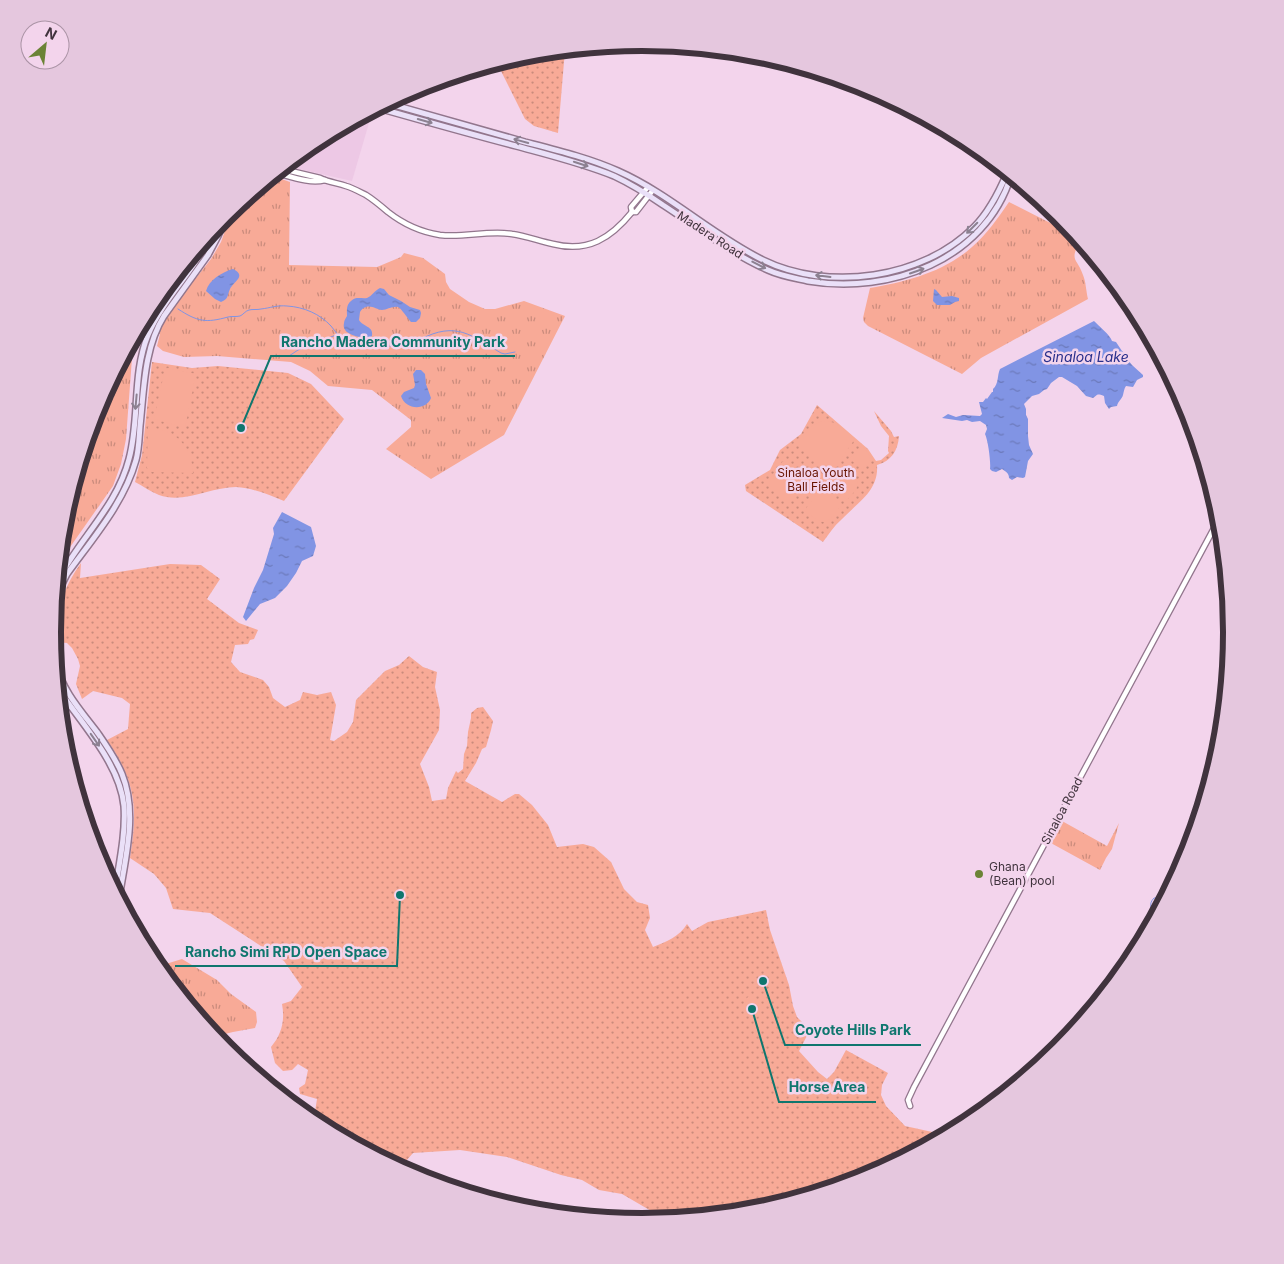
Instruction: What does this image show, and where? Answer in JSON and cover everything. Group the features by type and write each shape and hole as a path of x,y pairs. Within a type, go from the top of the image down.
{"main road":[{"name":"Madera Road","path":"397,106 582,157 618,171 651,189 742,248 773,264 790,270 822,276 854,277 879,274 914,265 939,254 952,246 975,226 997,196 1004,178"},
{"name":"Madera Road","path":"386,110 580,164 615,177 647,194 739,255 770,271 791,278 815,282 857,284 880,281 917,272 943,260 969,241 988,219 1003,198 1009,182"},
{"path":"63,583 67,574 119,502 128,485 136,458 148,355 155,334 164,316 208,255 219,234"},
{"path":"65,569 122,482 130,458 141,362 148,336 162,308 204,251"},
{"path":"64,686 109,749 119,766 125,783 130,810 121,888"},
{"path":"65,699 106,756 117,776 124,805 124,819 116,879"}],"street":[{"path":"289,171 346,186 367,196 395,217 413,227 434,234 447,236 503,233 560,246 593,243 609,236 632,212 631,207 651,189"},
{"path":"284,174 310,180 325,180"},
{"name":"Sinaloa Road","path":"910,1106 908,1100 911,1092 1214,529"}],"shaded area":[{"path":"365,122 369,123 352,181 293,168 352,129"}],"green space":[{"path":"564,56 558,133 534,126 525,119 500,69"},
{"path":"279,178 290,182 289,265 377,267 401,257 404,253 423,258 445,274 446,282 450,289 469,302 485,309 495,309 524,301 565,316 504,435 431,479 386,449 411,427 411,420 372,390 328,386 310,371 291,362 217,356 184,357 163,351 157,346 160,334 147,330 159,309 187,271 196,278 221,242 227,225"},
{"path":"1009,202 1059,227 1077,247 1075,259 1084,278 1088,299 981,358 962,374 868,326 864,322 863,318 870,288 924,275 949,263 961,256 992,226"},
{"path":"135,350 132,358 126,439 121,464 113,486 68,550 72,519 92,445 105,410"},
{"path":"152,362 192,368 218,366 288,373 311,384 344,419 284,501 255,490 236,487 178,498 159,495 135,482 142,455"},
{"path":"165,369 196,374 185,428 154,419"},
{"name":"Sinaloa Youth Ball Fields","path":"817,405 868,449 876,461 881,460 889,453 889,436 881,426 874,411 894,437 899,436 893,455 877,465 877,474 866,496 836,525 823,542 746,491 745,485 770,470 780,450 801,434"},
{"path":"822,421 836,424 855,439 829,473 798,443 812,426"},
{"path":"148,427 174,435 180,441 189,454 193,473 152,472 148,470"},
{"path":"861,446 870,458 863,470 850,459"},
{"path":"783,461 806,475 808,479 788,503 769,485 771,477"},
{"path":"846,468 855,477 858,484 847,500 830,486 831,482"},
{"path":"820,489 841,506 831,518 824,522 817,520 804,511"},
{"path":"81,563 80,578 170,564 201,565 220,579 207,599 239,623 258,630 254,639 250,640 248,644 235,645 231,662 240,672 263,680 269,687 273,698 285,707 300,700 303,692 317,695 331,692 336,705 330,740 334,741 347,732 353,722 356,700 385,671 399,665 409,656 423,667 437,672 435,687 440,710 439,730 420,764 432,801 446,799 448,788 456,771 458,773 463,769 471,713 477,708 483,707 493,721 491,730 486,747 482,749 465,781 502,802 515,794 519,794 532,805 548,825 557,847 583,844 594,847 611,862 624,889 637,902 648,905 650,918 645,930 653,947 677,935 687,924 692,931 708,922 766,910 770,930 789,985 797,1017 810,1030 799,1051 827,1079 834,1072 846,1050 888,1073 882,1085 881,1095 886,1106 905,1126 936,1133 899,1153 864,1169 792,1193 718,1208 654,1213 622,1194 599,1190 582,1180 507,1157 460,1150 413,1153 405,1162 352,1135 319,1115 315,1112 317,1099 300,1094 299,1088 305,1084 308,1070 298,1064 292,1070 283,1071 275,1063 271,1047 282,1027 282,1004 291,1001 302,987 284,961 210,913 173,909 166,888 154,874 130,858 134,824 132,796 124,769 107,740 128,729 130,704 122,698 93,691 82,699 76,684 80,666 78,659 67,643 61,642 62,601 65,590"},
{"path":"1062,821 1107,846 1119,823 1112,849 1100,870 1049,842"},
{"path":"182,959 217,980 231,994 256,1012 257,1022 255,1028 223,1034 181,986 165,964"},
{"path":"751,996 758,1003 760,1014 756,1018 748,1016 745,1000"}],"water":[{"path":"233,269 239,274 238,279 230,289 227,298 221,302 206,291 216,277"},
{"path":"380,288 410,307 420,310 420,318 416,322 411,322 398,307 382,310 366,307 360,312 359,320 370,328 372,336 368,339 348,333 345,330 344,323 348,304 353,299 367,298"},
{"path":"934,289 942,297 952,296 959,298 959,301 950,305 937,305 933,301"},
{"name":"Sinaloa Lake","path":"1094,321 1107,333 1112,341 1116,342 1143,377 1137,380 1133,387 1126,386 1117,406 1109,409 1105,403 1104,396 1098,395 1093,398 1086,396 1077,386 1059,377 1047,389 1032,396 1024,404 1028,419 1029,445 1033,454 1028,461 1025,477 1017,477 1012,480 1002,469 996,472 992,471 990,469 989,451 985,434 986,425 980,421 972,422 942,418 948,414 956,417 963,415 980,416 982,414 979,402 983,402 993,392 1000,369"},
{"path":"416,370 421,370 425,374 431,398 425,405 420,407 407,404 401,396 404,392 414,388 413,374"},
{"path":"282,512 311,527 316,546 313,556 302,561 287,586 275,598 260,604 246,621 243,617 263,570 274,534 273,528"}],"waterway":[{"path":"178,309 191,317 208,321 240,316 250,310 280,306 293,307 317,315 327,322 342,338 358,346 396,346"},
{"path":"421,339 444,331 463,332 501,353 515,352"},
{"path":"289,356 298,350 336,335"},
{"path":"399,345 417,340"},
{"path":"1152,909 1152,900 1158,899"}],"place":[{"name":"Rancho Madera Community Park","path":"241,428"},
{"name":"Ghana (Bean) pool","path":"979,874"},
{"name":"Rancho Simi RPD Open Space","path":"400,895"},
{"name":"Coyote Hills Park","path":"763,981"},
{"name":"Horse Area","path":"752,1009"}]}
